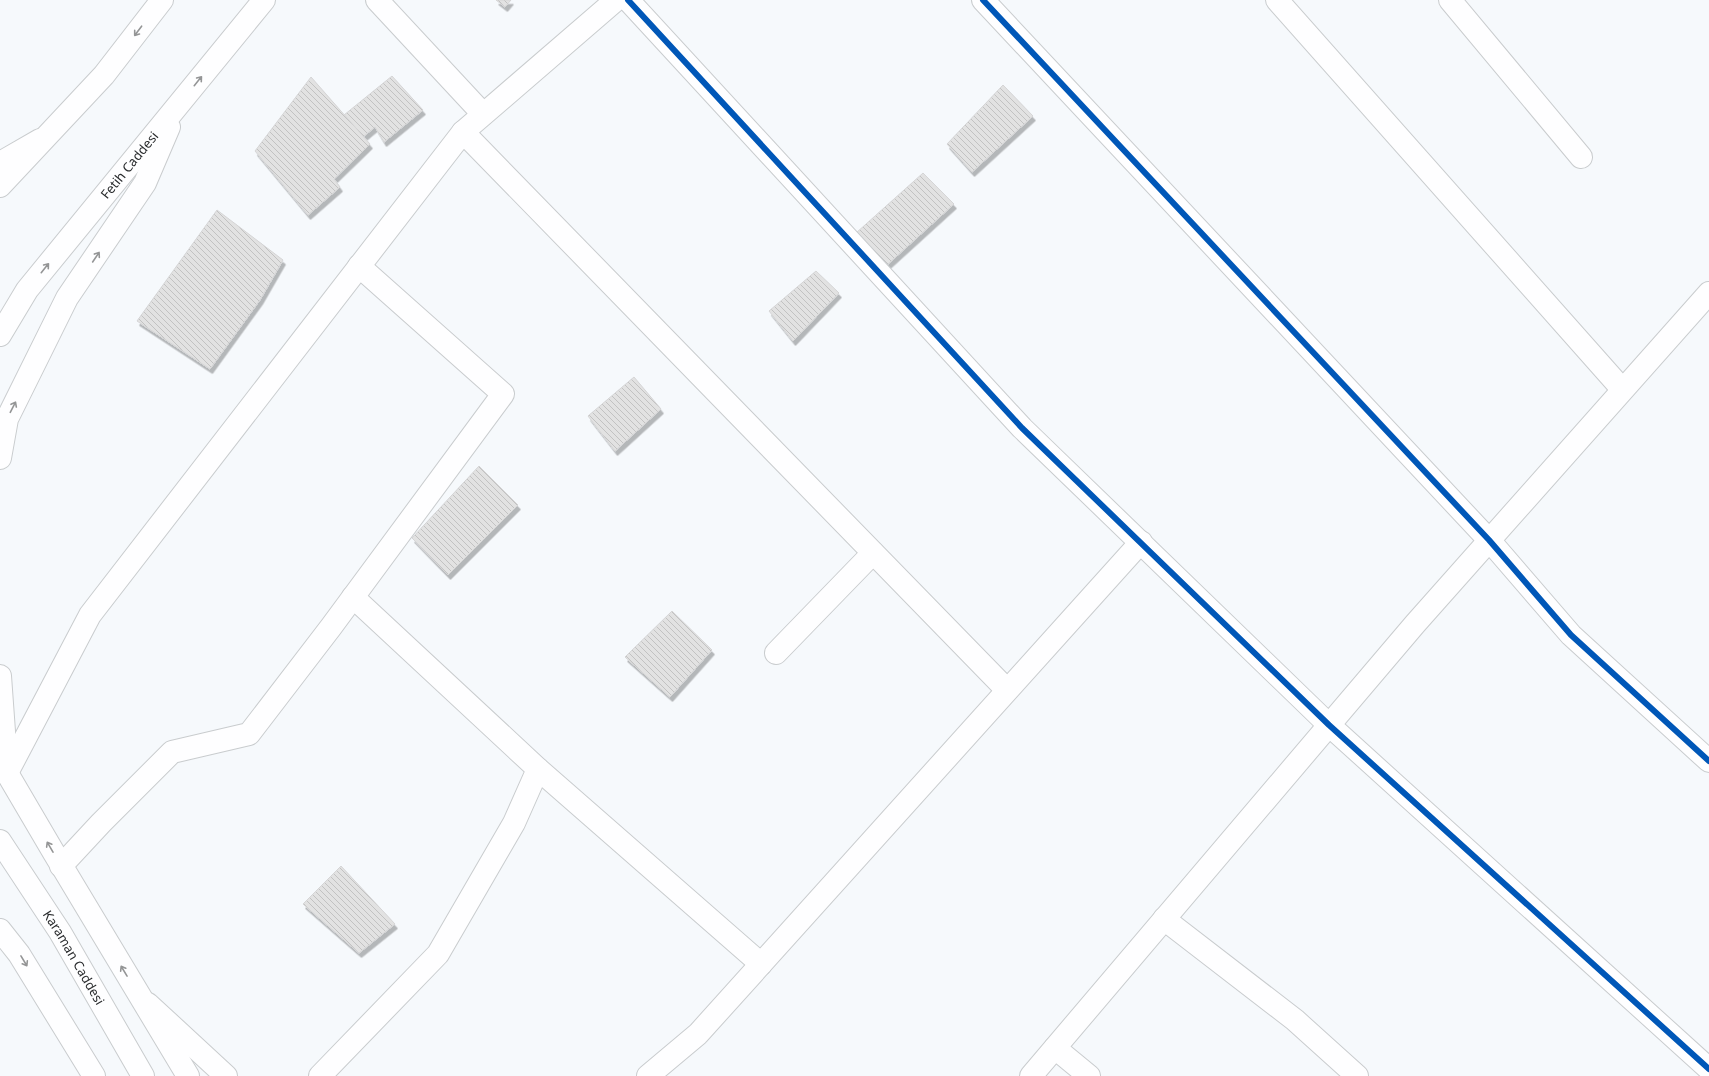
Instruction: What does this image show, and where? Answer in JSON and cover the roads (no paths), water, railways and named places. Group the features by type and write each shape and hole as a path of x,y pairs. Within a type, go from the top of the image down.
{"street":[{"path":"0,186 104,75 162,0"},
{"name":"Fetih Caddesi","path":"0,335 27,290 264,0"},
{"path":"377,0 483,114"},
{"path":"3,767 90,615 463,132 616,0"},
{"path":"628,0 1022,428 1329,725 1709,1069"},
{"path":"983,0 1489,540 1571,635 1709,761"},
{"path":"1277,0 1622,389"},
{"path":"1450,0 1581,157"},
{"path":"0,458 7,419 64,306 145,183 178,105"},
{"path":"463,132 1007,690"},
{"path":"0,163 49,134"},
{"path":"61,866 101,823 172,752 249,734 504,394 359,266"},
{"path":"0,313 27,290"},
{"path":"1031,1076 1329,725 1489,540 1709,293"},
{"path":"648,1076 698,1034 1140,542"},
{"path":"776,653 873,552"},
{"path":"353,597 538,769 761,964"},
{"path":"0,676 3,767 188,1076"},
{"path":"320,1076 438,954 514,823 538,769"},
{"name":"Karaman Caddesi","path":"0,841 60,932 143,1076"},
{"path":"1164,919 1295,1020 1357,1076"},
{"path":"0,930 19,954 94,1076"},
{"path":"140,997 226,1076"},
{"path":"1055,1048 1089,1076"}]}
